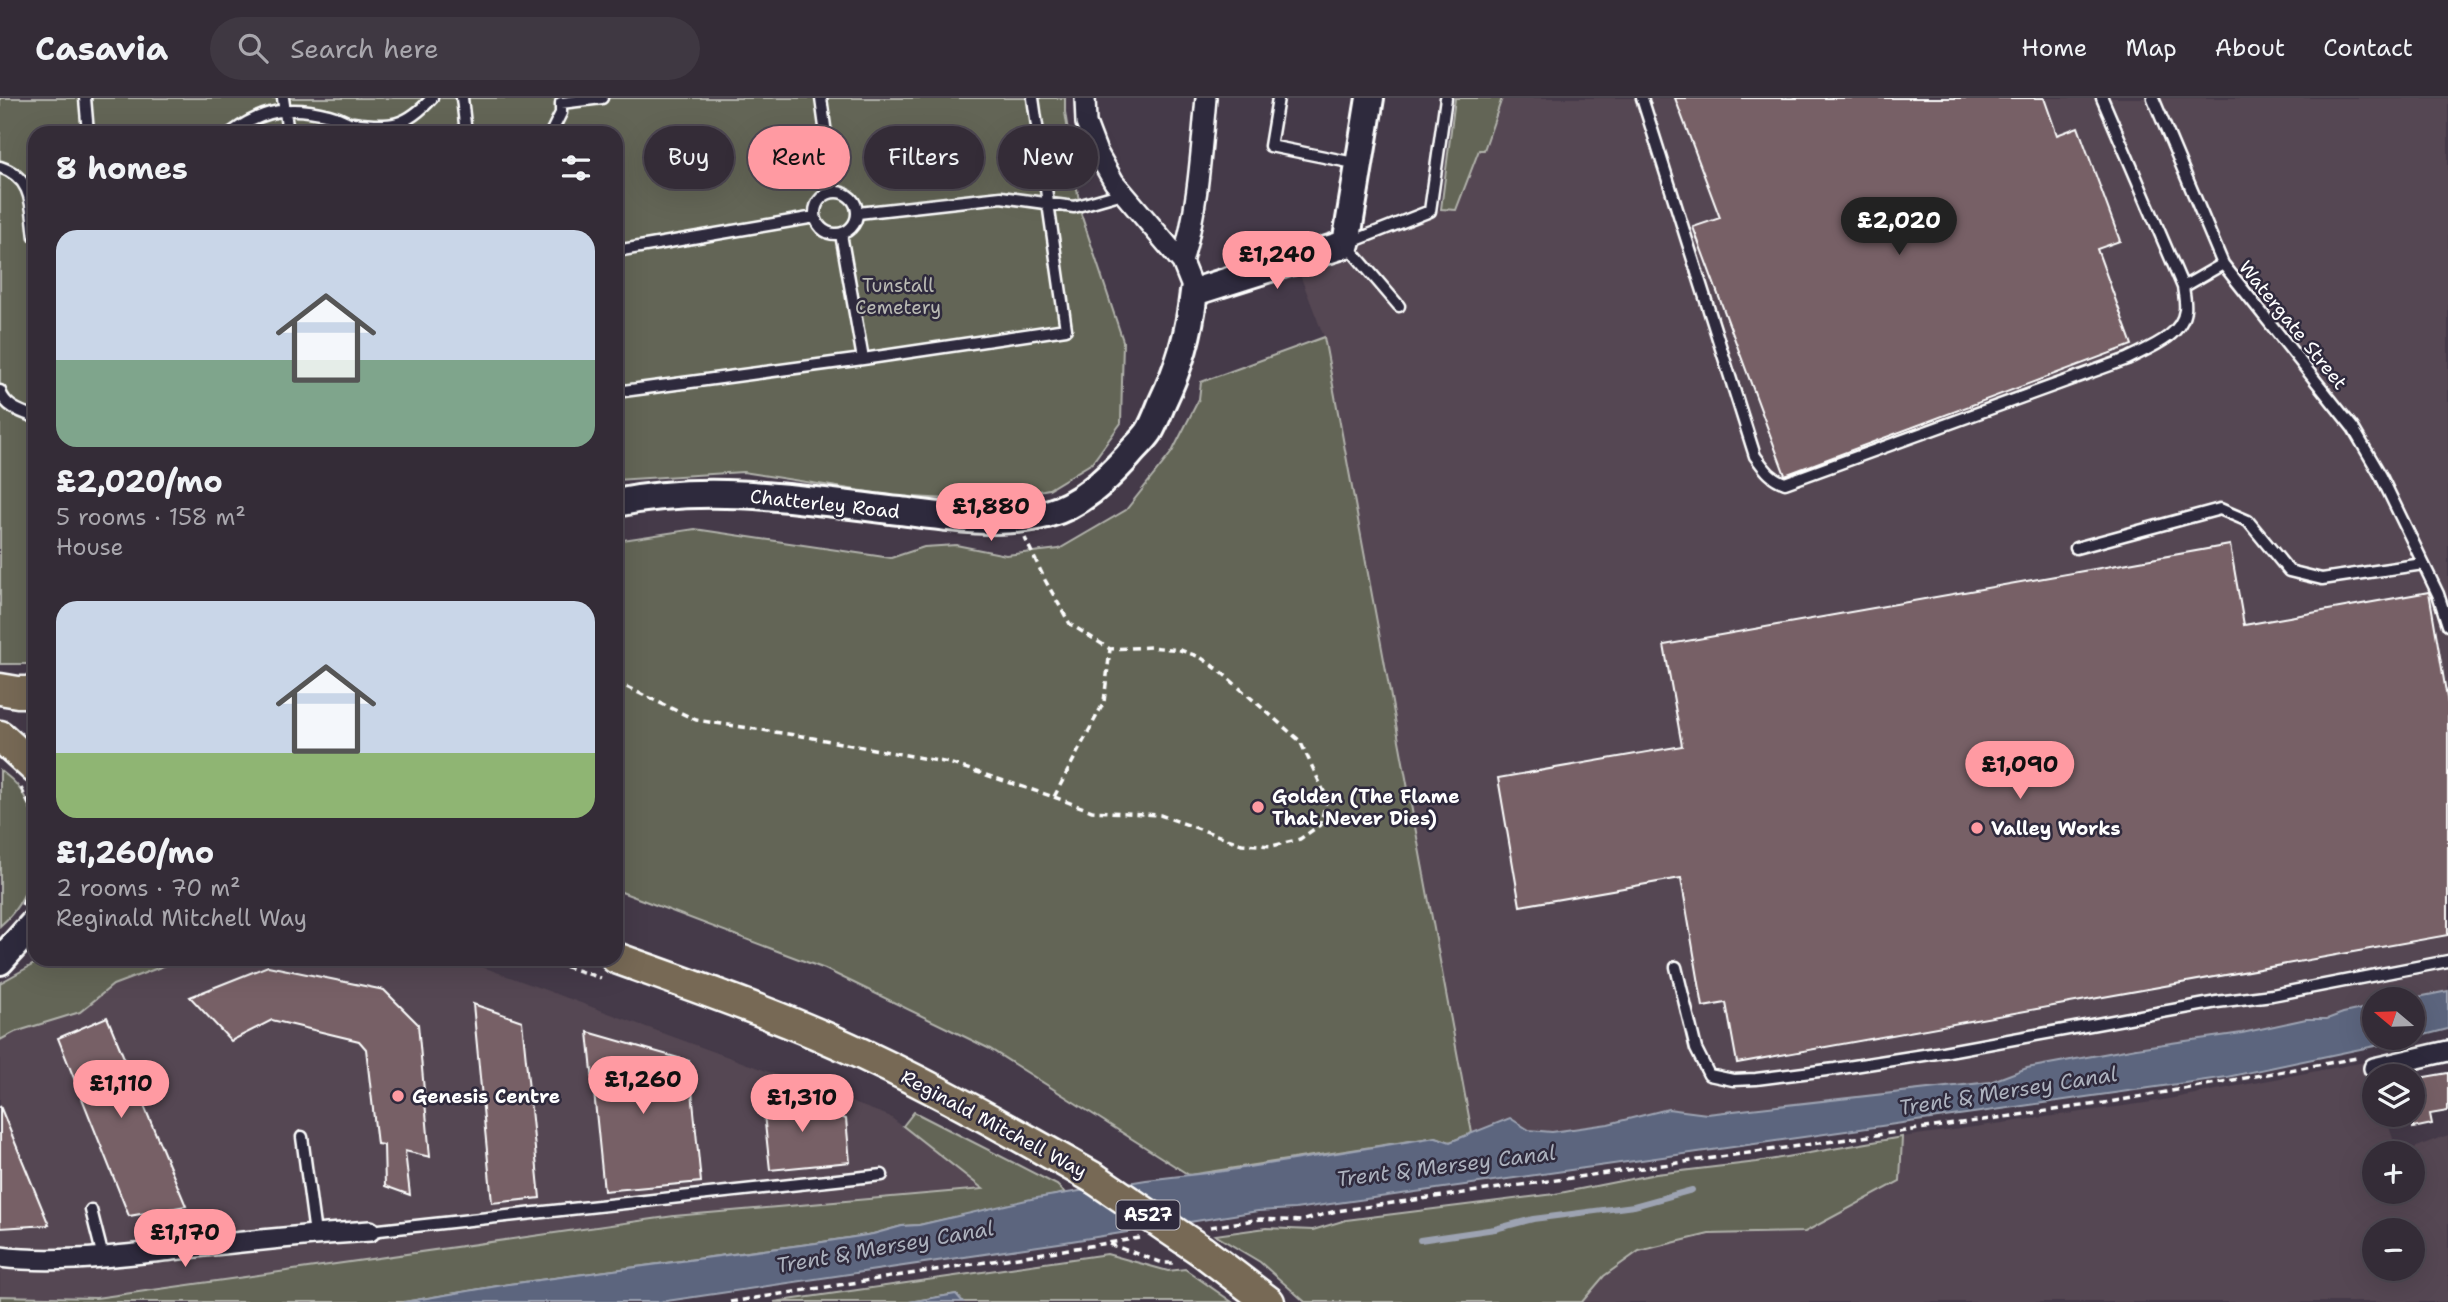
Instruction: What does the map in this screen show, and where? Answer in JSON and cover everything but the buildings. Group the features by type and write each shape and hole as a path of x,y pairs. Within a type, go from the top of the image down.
{"main road":[{"path":"0,689 28,692"},
{"path":"0,736 28,762"},
{"name":"Reginald Mitchell Way","path":"611,969 795,1025 967,1105 1207,1245 1269,1302"}],"street":[{"path":"1085,98 1086,123 1097,152 1114,182 1182,262 1194,292 1346,244 1370,98"},
{"path":"1182,262 1200,163 1206,98"},
{"name":"Chatterley Road","path":"623,501 702,494 781,497 967,519 1021,519 1050,513 1081,499 1110,476 1149,432 1179,368 1189,331 1194,292"},
{"path":"0,963 28,930"},
{"path":"0,963 28,949"},
{"path":"2372,1062 2448,1051"},
{"path":"0,1257 103,1257 315,1234 370,1231"}],"lane":[{"path":"85,98 87,126"},
{"path":"387,126 401,123 420,112 432,98"},
{"path":"461,98 465,126"},
{"path":"554,126 561,113 561,103 602,98"},
{"path":"821,98 834,192"},
{"path":"623,391 1066,329 1033,98"},
{"path":"1278,98 1270,146 1360,164"},
{"path":"1399,306 1346,244 1430,211 1446,98"},
{"path":"1642,98 1755,456 1775,480 1785,483 2127,359 2166,339 2181,323 2185,310 2183,287 2102,98"},
{"name":"Watergate Street","path":"2153,98 2222,264 2353,429 2381,476 2438,594 2448,625"},
{"path":"284,103 287,126"},
{"path":"241,126 284,103 339,118 353,126"},
{"path":"349,123 374,126"},
{"path":"0,167 13,171 28,188"},
{"path":"834,192 847,194 858,213 853,226 834,235 822,229 815,216 815,208 823,196 834,192"},
{"path":"858,213 1001,197 1074,207 1123,193"},
{"path":"623,250 815,216"},
{"path":"841,234 863,359"},
{"path":"2183,287 2222,264"},
{"path":"0,391 3,400 19,412 28,415"},
{"path":"2076,548 2220,509 2248,521 2289,571 2322,579 2423,564"},
{"path":"1675,967 1696,1049 1709,1075 1733,1080 1835,1069 1943,1052 2217,1002 2272,995 2448,961"},
{"path":"302,1137 315,1234"},
{"path":"370,1231 882,1175"},
{"path":"91,1210 103,1257"}],"path":[{"path":"623,685 696,719 949,763 1092,811 1160,815 1242,844 1272,846 1300,839 1320,825 1327,798 1300,741 1220,671 1199,657 1180,650 1151,647 1110,649 1070,624 1025,542 1021,519"},
{"path":"1054,797 1104,702 1110,649"},
{"path":"590,966 611,969"},
{"path":"1107,1244 1163,1263 1189,1263 1207,1245 1261,1219 1301,1221 1336,1211 2104,1103 2372,1062"},
{"path":"730,1302 1146,1237"}],"shaded area":[{"path":"1502,98 2448,98 2448,991 2426,995 2426,987 2362,987 2362,1009 2327,1019 2306,1019 2242,1033 2136,1048 2027,1068 1990,1082 1707,1114 1668,1109 1608,1124 1552,1132 1529,1130 1510,1118 1472,1133 1324,337 1300,275 1441,209 1456,210 1479,150 1484,150"},
{"path":"72,966 480,966 889,1116 984,1189 674,1216 96,1298 0,1296 0,1009"},
{"path":"2365,1062 2366,1064 2362,1064 2362,1127 2389,1127 2394,1141 2362,1141 2362,1204 2425,1204 2425,1144 2448,1135 2448,1302 1582,1302 1604,1276 1639,1251 1709,1234 1805,1232 1900,1181 1902,1137 2152,1102"}],"green space":[{"name":"Tunstall Cemetery","path":"0,98 1065,98 1067,126 998,126 998,189 1077,189 1081,214 1123,341 1121,423 1092,463 1049,489 985,501 894,496 743,472 623,480 623,126 28,126 28,664 0,664"},
{"path":"1455,98 1502,98 1484,150 1479,150 1456,210 1441,209"},
{"path":"1324,337 1472,1133 1450,1142 1436,1137 1189,1175 990,1049 825,969 623,893 623,540 695,529 891,558 924,547 956,545 1006,555 1059,549 1126,510 1172,452 1199,399 1201,382"},
{"path":"0,770 14,782 28,803 28,885 13,912 0,926"},
{"path":"30,966 163,966 113,985 80,1012 15,1032 0,1040 0,983"},
{"path":"914,1112 1057,1185 1065,1193 873,1234 509,1284 404,1302 0,1302 0,1296 96,1298 674,1216 983,1189 903,1126"},
{"path":"1902,1137 1900,1181 1805,1232 1709,1234 1639,1251 1604,1276 1582,1302 1305,1302 1260,1262 1215,1235 1266,1228 1313,1230 1346,1220 1555,1194 1656,1174 1757,1162"},
{"path":"1107,1254 1168,1271 1185,1269 1232,1302 963,1302 956,1294 909,1302 774,1302"}],"water":[{"path":"2448,991 2448,1029 2426,1035 2426,995"},
{"name":"Trent & Mersey Canal","path":"2362,1009 2362,1049 2227,1077 1295,1209 1258,1211 660,1302 404,1302 509,1284 873,1234 1031,1199 1146,1180 1224,1171 1436,1137 1450,1142 1510,1118 1529,1130 1552,1132 1608,1124 1668,1109 1707,1114 1990,1082 2027,1068 2136,1048 2242,1033 2306,1019 2327,1019"},
{"path":"956,1294 963,1302 909,1302"}],"waterway":[{"path":"1420,1240 1495,1229 1533,1219 1634,1206 1692,1190"}],"place":[{"name":"Golden (The Flame That Never Dies)","path":"1258,807"},
{"name":"Valley Works","path":"1977,828"},
{"name":"Genesis Centre","path":"398,1096"}]}
